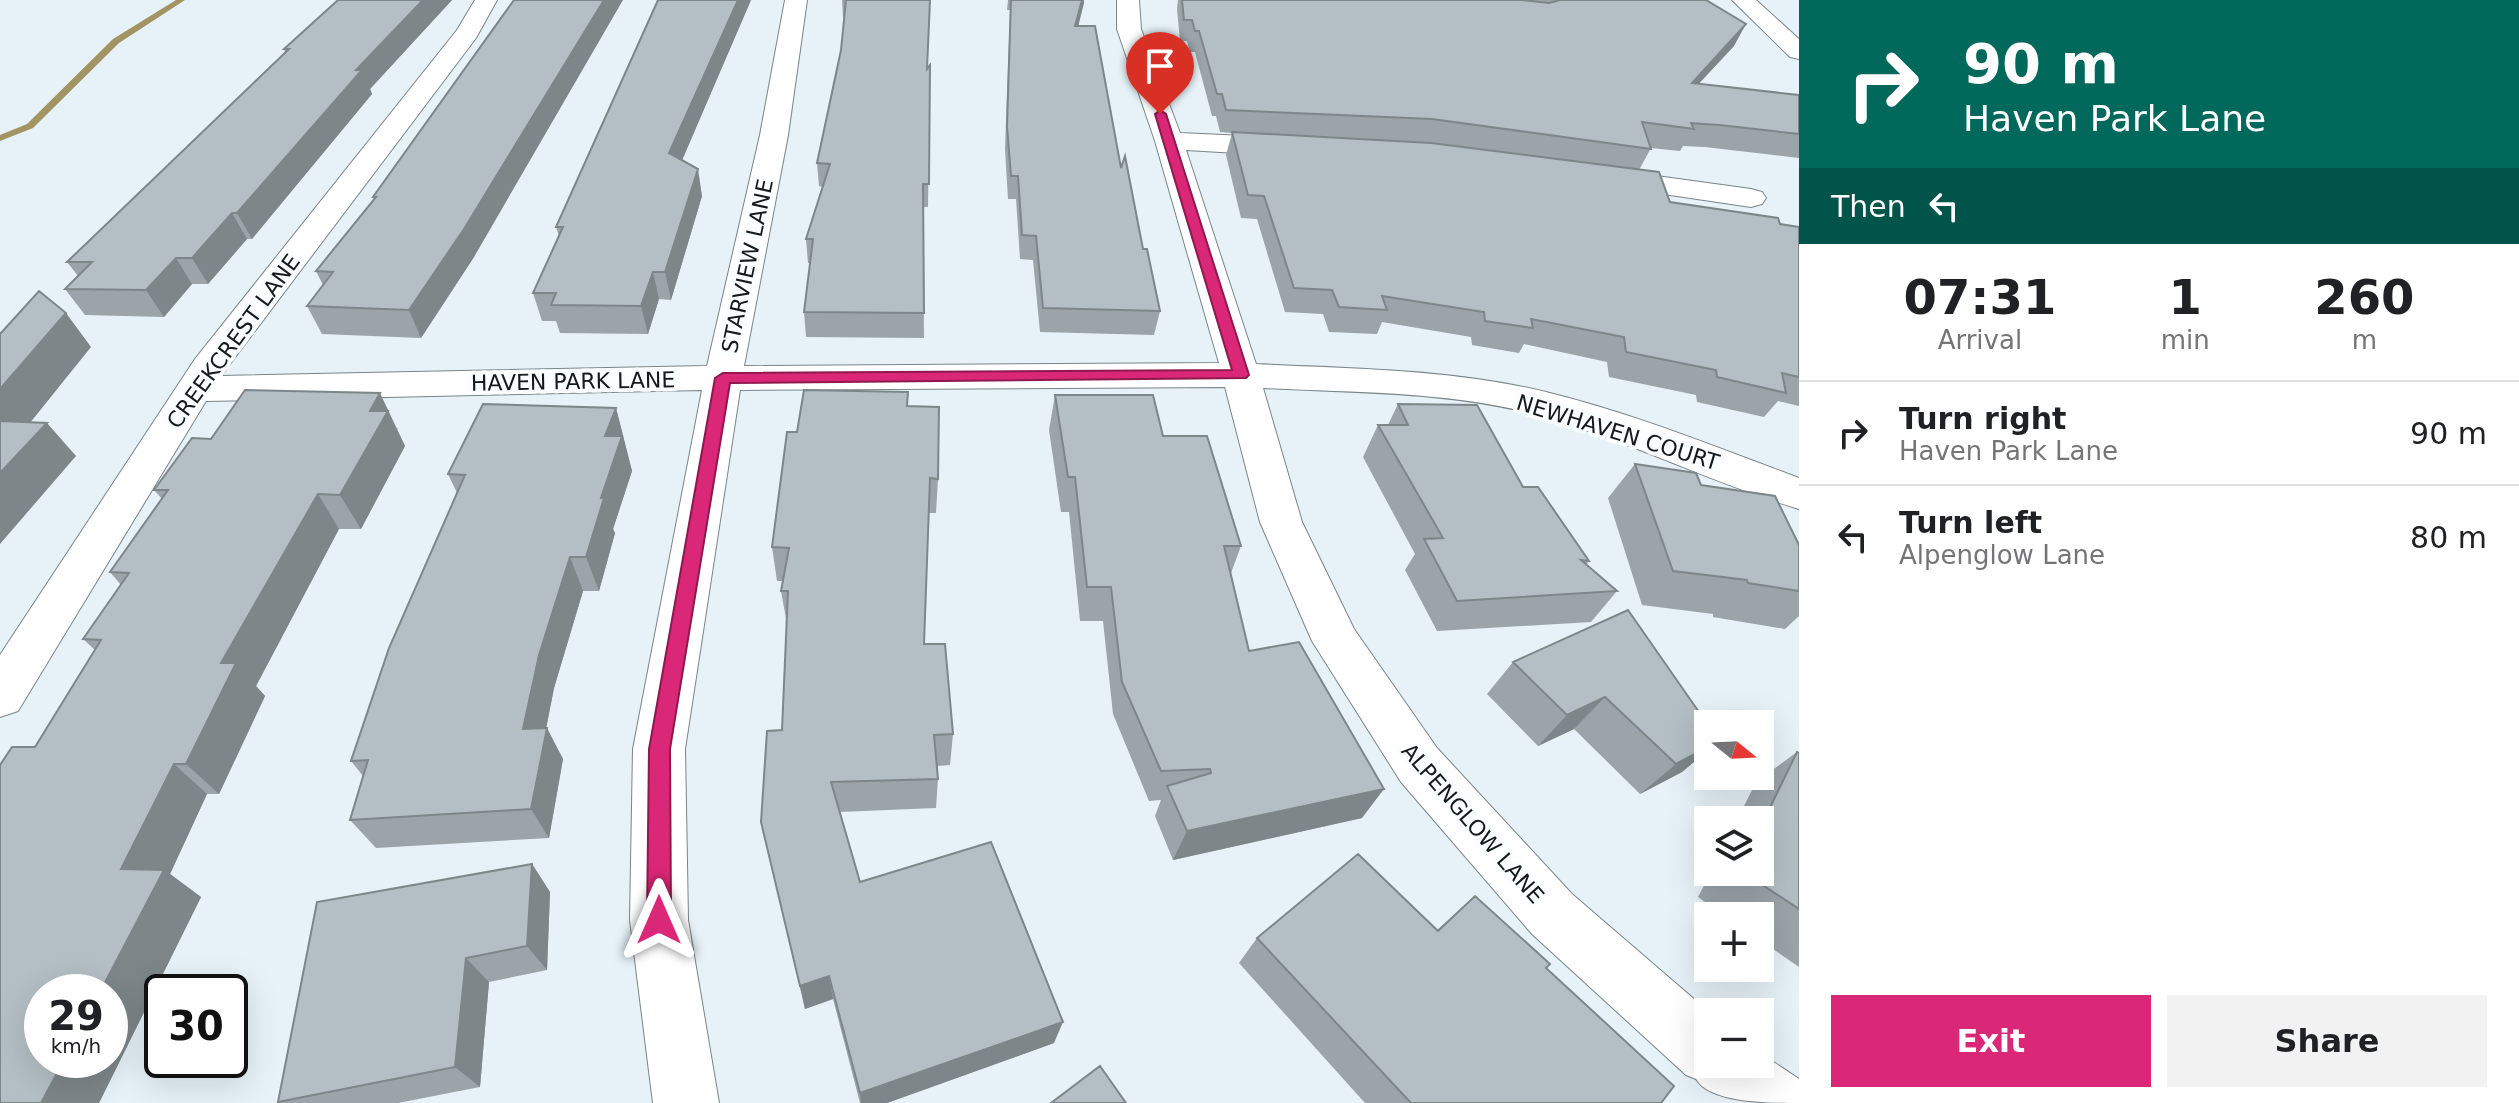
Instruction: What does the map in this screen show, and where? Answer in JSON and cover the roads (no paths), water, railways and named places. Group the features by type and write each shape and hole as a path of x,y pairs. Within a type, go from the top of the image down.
{"street":[{"name":"CREEKCREST LANE","path":"0,696 194,389 467,33 486,0"},
{"name":"STARVIEW LANE","path":"686,1103 659,920 659,749 723,378 774,135 796,0"},
{"name":"ALPENGLOW LANE","path":"1128,0 1129,29 1169,141 1241,375 1281,522 1336,641 1419,765 1552,914 1694,1041"},
{"path":"1743,0 1799,52"},
{"path":"1169,141 1311,148"},
{"path":"1578,175 1751,198"},
{"name":"HAVEN PARK LANE","path":"194,389 723,378 1241,375"},
{"name":"NEWHAVEN COURT","path":"1241,375 1443,386 1544,404 1661,441 1799,494"},
{"path":"1741,1078 1777,1103"}],"waterway":[{"path":"0,138 30,126 116,41 181,0"}]}
